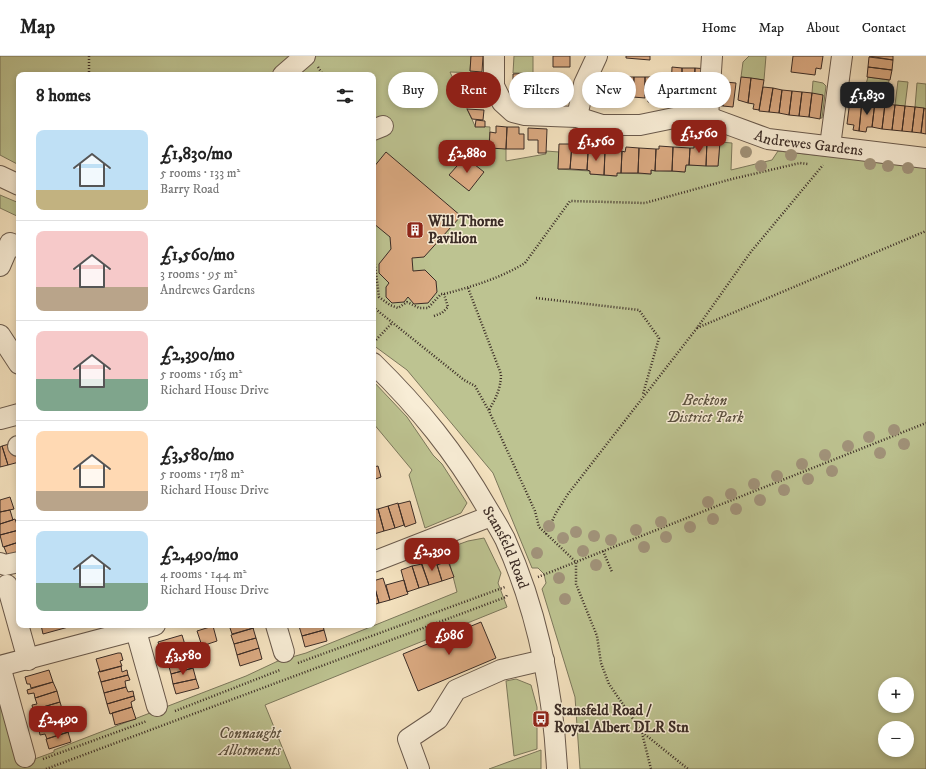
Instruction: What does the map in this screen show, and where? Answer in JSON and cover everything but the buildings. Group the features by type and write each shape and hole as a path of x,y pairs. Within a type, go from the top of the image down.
{"street":[{"path":"286,72 305,56"},
{"name":"Andrewes Gardens","path":"494,56 494,86 502,102 513,112 525,115 577,117 602,125 632,125 674,118 708,117 768,139 829,156 926,158"},
{"path":"577,117 584,84 597,56"},
{"path":"708,117 712,56"},
{"path":"829,156 842,56"},
{"path":"0,176 16,184"},
{"path":"0,266 10,243 16,246"},
{"path":"0,335 16,359"},
{"name":"Stansfeld Road","path":"376,366 426,417 471,481 505,538 535,621 544,660 553,714 557,769"},
{"path":"0,419 16,415"},
{"path":"376,561 491,516"},
{"path":"0,563 4,565 16,563"},
{"path":"7,585 16,617"},
{"path":"19,628 28,660"},
{"path":"30,760 0,666 28,660 146,628"},
{"path":"277,628 287,662"},
{"path":"136,631 160,713"},
{"path":"419,769 408,739 438,719 456,690 501,670 544,660"}],"path":[{"path":"89,56 89,72"},
{"path":"546,534 556,513 568,494 697,328 750,253 829,156"},
{"path":"376,273 379,297 390,305 398,308 407,302 420,308 428,308 441,294 468,288 515,269 525,263 570,201 645,203 732,179 800,163 823,165"},
{"path":"697,328 926,231"},
{"path":"468,288 501,374 501,384 489,411"},
{"path":"434,316 442,313 448,307 444,294"},
{"path":"536,298 639,310 659,338 643,397"},
{"path":"376,309 464,380 475,386 489,411 535,511 539,527 576,562 576,584 596,636 600,663 609,684 642,732 688,769"},
{"path":"376,340 392,322"},
{"path":"544,574 926,423"},
{"path":"603,551 612,572"},
{"path":"30,760 160,713 287,662 503,586"},
{"path":"46,769 506,597"},
{"path":"642,732 651,769"}],"green space":[{"name":"Beckton District Park","path":"0,56 471,56 470,71 478,72 446,72 446,108 467,108 475,126 490,127 489,147 506,149 506,161 546,154 546,151 559,152 558,169 590,171 590,174 616,176 617,173 651,174 651,170 685,172 686,165 718,166 720,142 732,143 731,170 772,160 778,151 926,167 926,769 580,769 575,697 542,589 546,583 544,574 538,568 532,568 493,473 407,370 376,347 376,72 16,72 16,163 0,155"},
{"path":"514,56 533,56 533,72 513,72"},
{"path":"749,56 766,56 764,80 741,77 743,62"},
{"path":"868,77 889,80 885,104 862,101 864,84 866,84"},
{"path":"813,81 823,83 826,86 822,118 820,118 812,93"},
{"path":"898,81 908,82 905,106 895,105"},
{"path":"917,83 926,84 926,109 915,107"},
{"path":"0,195 16,202 16,216 0,208"},
{"path":"376,384 407,417 433,455 442,464 467,503 461,513 425,528 409,475 412,470 376,427"},
{"name":"Connaught Allotments","path":"484,538 501,573 498,583 507,607 265,705 291,769 0,769 0,696 29,761 246,676 278,661 306,653 368,628 376,628 376,625 457,592 446,549 468,541"},
{"path":"516,679 531,685 537,707 537,749 514,756 506,681"},
{"path":"541,750 541,769 489,769"}],"place":[{"name":"Will Thorne Pavilion","path":"415,230"},
{"name":"Stansfeld Road / Royal Albert DLR Stn","path":"541,719"}]}
